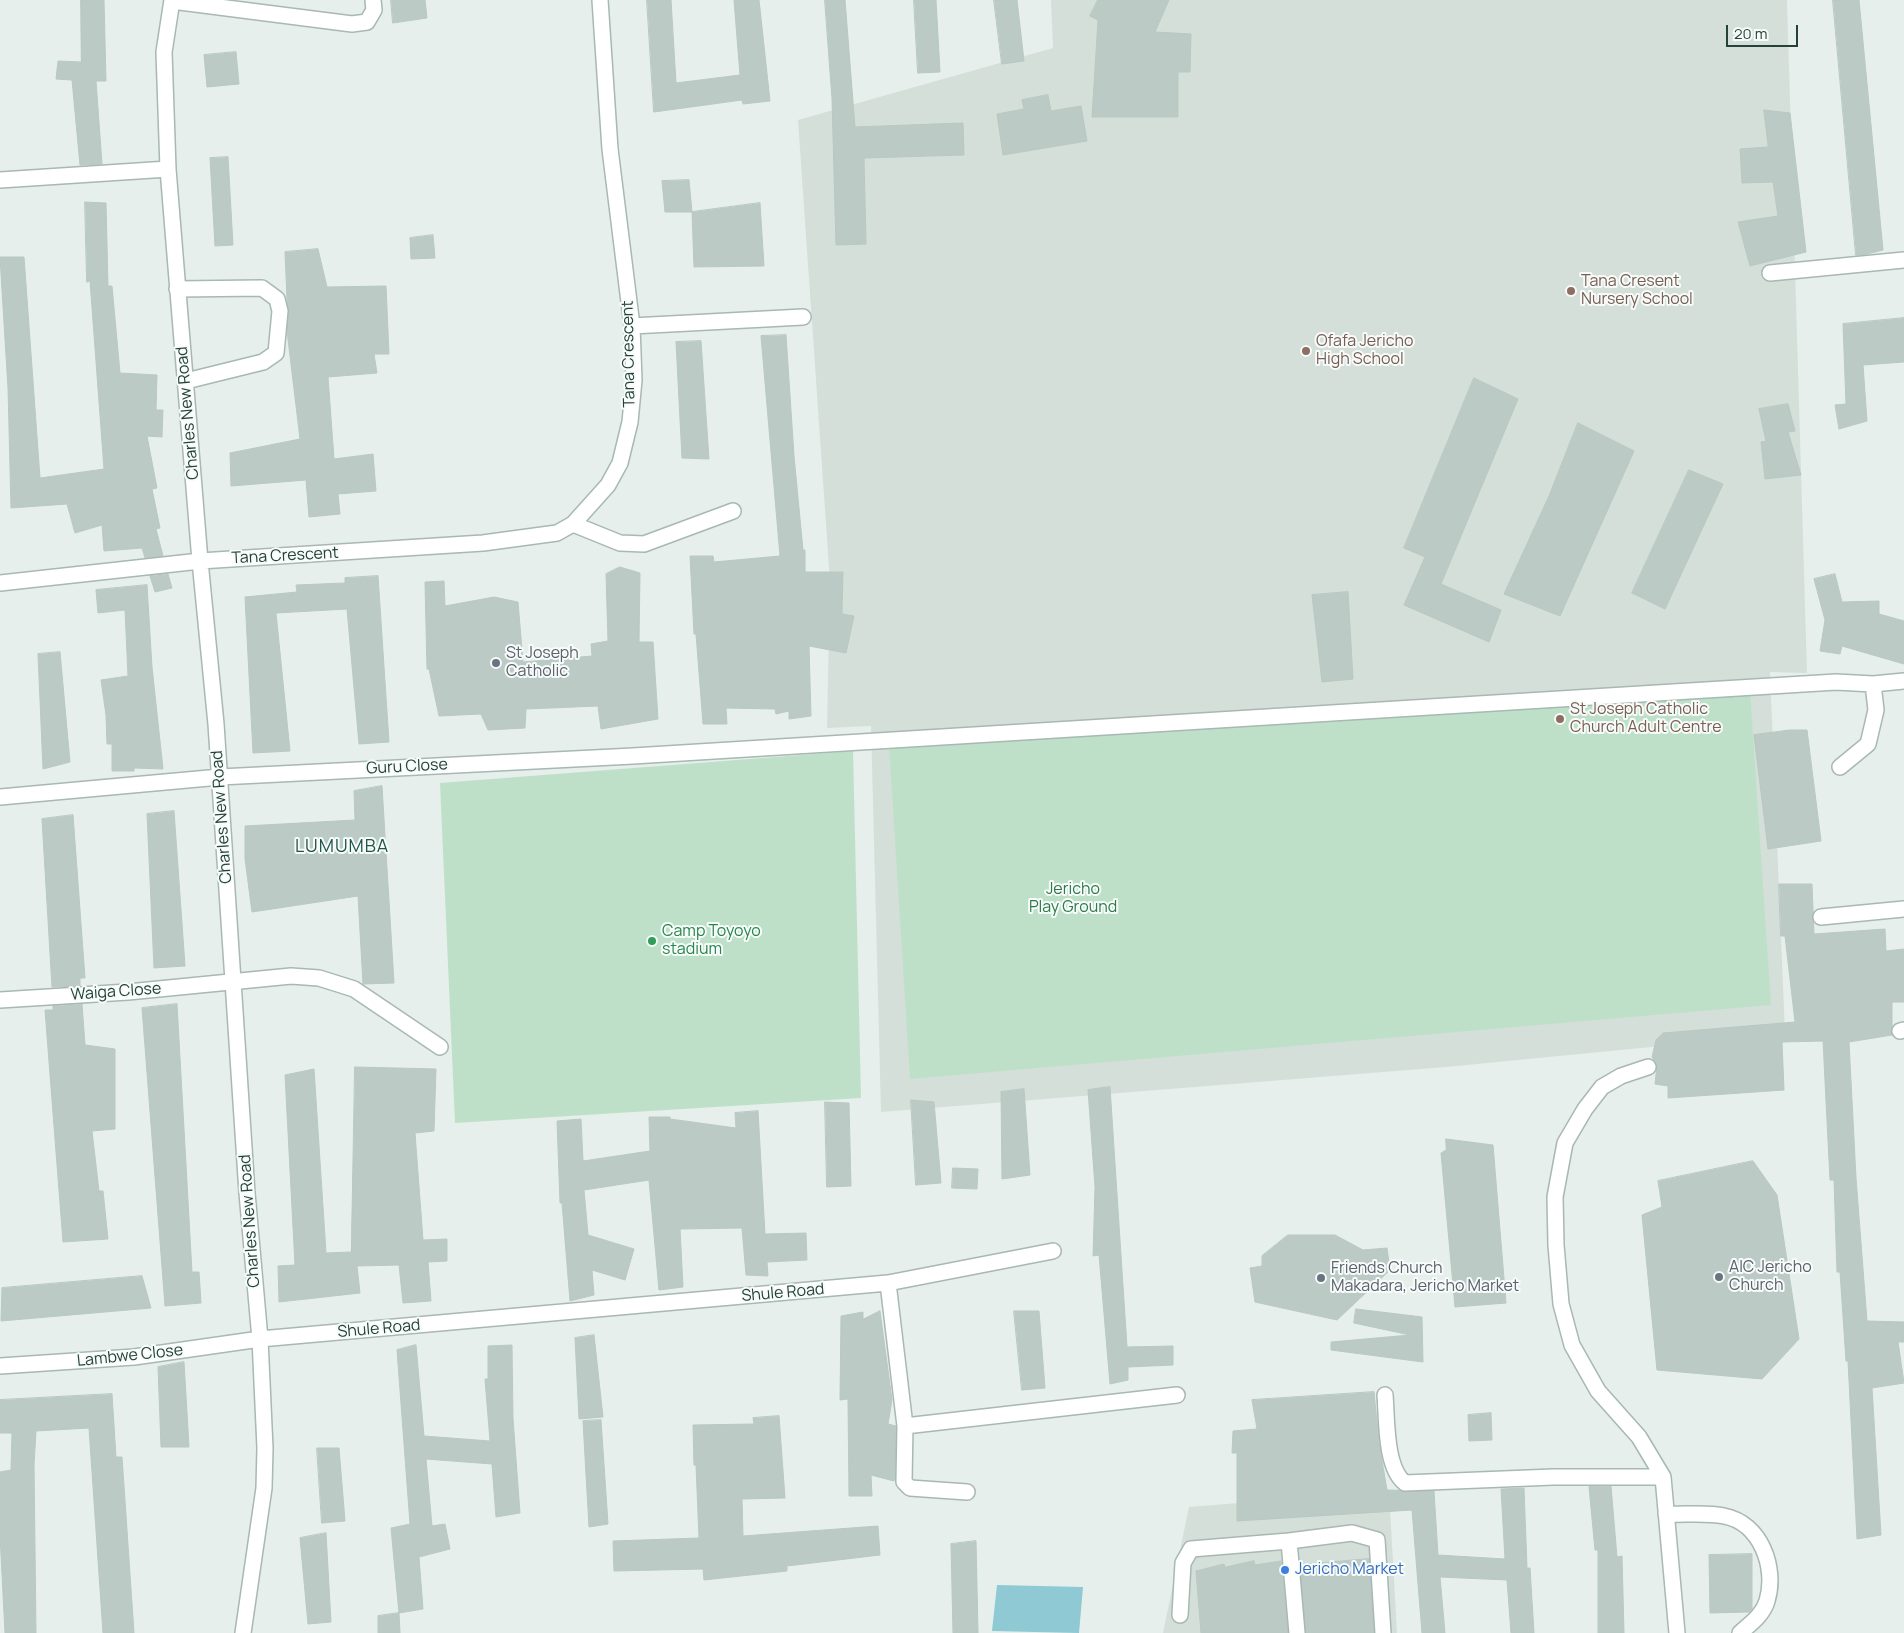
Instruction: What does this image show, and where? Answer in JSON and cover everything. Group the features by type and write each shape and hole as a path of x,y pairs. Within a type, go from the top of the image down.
{"street":[{"path":"172,0 352,24 367,22 374,10 374,0"},
{"name":"Charles New Road","path":"172,0 164,52 168,169 200,561 220,777 233,982 260,1339 265,1448 264,1488 243,1633"},
{"name":"Tana Crescent","path":"200,561 483,544 557,533 573,524 608,485 620,463 627,442 634,380 632,326 610,148 600,0"},
{"path":"0,180 168,169"},
{"path":"1770,273 1904,260"},
{"path":"177,289 262,288 277,300 280,311 276,353 264,362 186,382"},
{"path":"632,326 802,317"},
{"path":"573,524 620,543 644,544 733,511"},
{"path":"0,583 200,561"},
{"name":"Guru Close","path":"0,797 220,777 633,756 815,743 1836,682 1873,684 1904,681"},
{"path":"1840,767 1868,744 1876,710 1873,684"},
{"path":"1821,916 1904,909"},
{"name":"Waiga Close","path":"0,1000 128,992 291,976 319,978 337,982 354,990 440,1047"},
{"path":"1648,1067 1621,1076 1602,1087 1585,1109 1565,1143 1555,1196 1556,1245 1561,1304 1572,1345 1598,1391 1639,1437 1663,1477 1677,1633"},
{"name":"Shule Road","path":"260,1339 888,1283 1053,1251"},
{"path":"888,1283 905,1426 904,1482 910,1488 966,1492"},
{"name":"Lambwe Close","path":"0,1366 134,1357 260,1339"},
{"path":"905,1426 1178,1395"},
{"path":"1385,1395 1391,1459 1399,1478 1406,1483 1553,1477 1663,1477"},
{"path":"1666,1514 1724,1516 1745,1526 1760,1541 1767,1556 1770,1570 1767,1603 1758,1616 1740,1633"},
{"path":"1180,1615 1183,1563 1192,1549 1352,1534 1377,1540 1383,1633"},
{"path":"1289,1540 1297,1633"}],"shaded area":[{"name":"Ofafa Jericho High School","path":"1051,0 1787,0 1807,673 1770,672 1785,1034 1446,1067 881,1112 871,726 827,728 830,582 798,120 1053,48"},
{"name":"Jericho Market","path":"1389,1491 1397,1633 1163,1633 1189,1507"}],"green space":[{"name":"Jericho Play Ground","path":"1750,690 1771,1005 910,1079 889,745"},
{"name":"Camp Toyoyo stadium","path":"853,751 861,1098 455,1123 440,783"}],"water":[{"path":"997,1585 1083,1587 1079,1633 992,1631"}],"building":[{"path":"81,0 104,0 106,81 96,81 102,164 80,165 72,80 56,79 58,61 81,62"},
{"path":"391,0 425,0 427,18 393,23"},
{"path":"647,0 671,0 676,83 740,75 734,0 759,0 770,101 743,104 742,100 654,112"},
{"path":"825,0 845,0 855,127 963,123 964,155 864,158 866,244 836,245 832,99"},
{"path":"914,0 936,0 940,72 918,73"},
{"path":"994,0 1017,0 1024,61 1002,64"},
{"path":"1098,0 1169,0 1155,32 1191,34 1190,72 1178,72 1178,117 1092,117 1098,20 1090,16"},
{"path":"1833,0 1859,0 1883,250 1863,255 1856,255"},
{"path":"236,52 239,84 207,87 204,55"},
{"path":"1048,95 1051,111 1081,106 1087,141 1003,155 997,114 1024,109 1022,100"},
{"path":"1764,110 1790,113 1806,252 1750,266 1738,222 1778,216 1773,182 1742,183 1740,149 1768,147"},
{"path":"228,157 233,245 215,246 210,158"},
{"path":"689,180 692,212 665,212 662,181"},
{"path":"85,202 106,203 108,286 112,286 120,373 157,375 156,410 163,410 162,437 147,436 157,488 152,489 160,528 156,529 163,556 145,558 142,548 104,551 102,525 75,533 67,504 11,508 8,388 0,257 24,257 40,478 104,469 90,281 87,282"},
{"path":"760,203 764,266 694,267 692,212"},
{"path":"433,235 435,258 411,259 410,238"},
{"path":"318,249 327,287 386,286 389,354 374,354 377,373 328,377 334,459 373,454 376,491 338,494 340,514 309,517 306,480 231,486 230,453 300,439 287,331 289,312 285,252"},
{"path":"1904,318 1904,362 1863,365 1867,421 1839,429 1835,405 1846,404 1843,324"},
{"path":"786,335 794,456 803,550 805,550 805,572 843,572 842,614 854,616 846,653 809,646 811,716 789,719 789,711 776,714 775,709 726,708 727,724 703,724 696,634 694,634 690,556 713,556 714,562 780,556 761,336"},
{"path":"701,341 709,459 682,458 676,342"},
{"path":"1474,378 1518,399 1441,584 1501,610 1489,642 1404,605 1425,557 1404,548"},
{"path":"1788,404 1795,431 1788,432 1801,475 1765,479 1761,442 1766,441 1759,409"},
{"path":"1578,423 1634,451 1560,616 1504,594 1549,496"},
{"path":"1689,470 1723,484 1665,609 1632,593"},
{"path":"620,567 640,573 639,642 653,642 658,719 601,729 598,706 526,709 525,728 488,730 481,714 439,716 429,669 427,669 425,582 444,581 445,606 494,597 518,602 523,662 592,656 591,644 608,641 606,574"},
{"path":"168,574 172,588 155,592 150,576"},
{"path":"1835,574 1842,602 1879,601 1879,614 1904,621 1904,664 1842,646 1840,654 1820,651 1825,620 1814,579"},
{"path":"378,576 389,742 359,744 347,609 276,613 290,751 253,753 245,597 297,592 296,585 345,583 345,578"},
{"path":"147,585 152,667 163,769 134,768 134,771 112,771 112,744 107,744 106,715 101,680 128,676 125,610 98,613 96,590"},
{"path":"1348,592 1353,679 1322,682 1312,595"},
{"path":"60,652 70,762 43,769 38,654"},
{"path":"1790,730 1807,730 1821,841 1768,849 1754,735"},
{"path":"382,786 394,983 363,984 358,896 252,912 245,859 245,826 355,820 354,791"},
{"path":"174,811 185,966 154,968 147,814"},
{"path":"73,815 85,978 80,978 80,986 52,987 42,819"},
{"path":"1779,884 1812,884 1814,934 1885,929 1886,951 1904,949 1904,1002 1892,1002 1892,1035 1849,1042 1856,1178 1867,1321 1904,1322 1904,1342 1898,1342 1904,1383 1872,1388 1881,1535 1857,1539 1848,1361 1846,1361 1840,1272 1837,1272 1834,1180 1830,1180 1823,1041 1782,1042 1784,1090 1668,1098 1668,1086 1655,1084 1657,1065 1652,1057 1656,1040 1663,1033 1795,1022 1785,936 1781,936"},
{"path":"82,1004 85,1045 115,1049 115,1129 92,1131 99,1191 103,1191 108,1239 63,1242 45,1010 53,1010 53,1006"},
{"path":"177,1004 192,1272 199,1272 201,1303 165,1306 142,1008"},
{"path":"355,1067 436,1069 434,1131 415,1133 423,1240 447,1239 447,1261 428,1262 431,1301 403,1303 399,1265 357,1266 360,1293 279,1302 278,1266 295,1265 285,1075 314,1069 326,1253 351,1252"},
{"path":"1110,1087 1127,1347 1173,1346 1173,1365 1128,1367 1128,1380 1110,1384 1099,1255 1093,1256 1095,1187 1088,1090"},
{"path":"1024,1089 1030,1175 1002,1179 1001,1092"},
{"path":"911,1100 934,1102 941,1183 916,1185"},
{"path":"825,1102 849,1103 851,1186 827,1187"},
{"path":"758,1111 765,1234 806,1233 807,1260 767,1262 768,1276 746,1275 742,1228 680,1229 683,1287 659,1290 649,1180 584,1190 588,1235 634,1249 625,1280 592,1270 594,1295 570,1301 562,1203 560,1203 557,1121 581,1119 583,1161 650,1151 649,1117 670,1117 670,1119 736,1128 735,1113"},
{"path":"1446,1139 1493,1145 1506,1303 1455,1307 1441,1153 1446,1150"},
{"name":"AIC Jericho Church","path":"1753,1161 1777,1195 1799,1339 1762,1379 1657,1370 1642,1215 1662,1207 1658,1181"},
{"path":"953,1168 978,1169 977,1189 952,1188"},
{"name":"Friends Church Makadara, Jericho Market","path":"1288,1235 1335,1235 1363,1250 1387,1248 1390,1270 1337,1320 1255,1302 1250,1268 1262,1266 1262,1256"},
{"path":"142,1276 151,1308 1,1321 2,1288"},
{"path":"1356,1309 1422,1317 1423,1362 1331,1350 1331,1342 1410,1335 1354,1323"},
{"path":"880,1311 892,1400 888,1424 896,1426 895,1477 894,1481 871,1475 872,1496 849,1496 848,1399 840,1400 841,1316 863,1312 863,1319"},
{"path":"1014,1311 1039,1311 1045,1388 1022,1390"},
{"path":"594,1335 603,1417 579,1419 575,1338"},
{"path":"416,1345 424,1436 490,1441 485,1379 488,1379 488,1346 512,1345 513,1419 520,1513 496,1517 492,1464 426,1459 432,1526 445,1524 450,1549 419,1557 423,1609 399,1613 391,1528 410,1524 397,1350"},
{"path":"184,1362 189,1447 161,1447 158,1367"},
{"path":"1374,1392 1379,1443 1387,1490 1434,1491 1438,1555 1505,1559 1501,1489 1524,1488 1527,1568 1530,1568 1534,1633 1511,1633 1507,1580 1440,1577 1445,1633 1422,1633 1412,1510 1237,1521 1237,1453 1232,1453 1233,1431 1257,1429 1252,1400"},
{"path":"112,1394 116,1457 122,1457 134,1633 103,1633 89,1428 36,1431 34,1465 36,1633 5,1633 0,1535 0,1472 11,1470 12,1433 0,1433 0,1400"},
{"path":"1491,1413 1492,1440 1469,1441 1468,1415"},
{"path":"779,1416 785,1498 742,1499 743,1536 878,1526 880,1555 787,1566 787,1571 704,1580 703,1569 614,1571 613,1541 699,1538 693,1425 754,1424 753,1418"},
{"path":"601,1420 608,1524 589,1527 583,1421"},
{"path":"317,1448 339,1448 345,1521 322,1523"},
{"path":"1611,1486 1617,1557 1622,1556 1624,1633 1598,1633 1598,1550 1595,1550 1589,1487"},
{"path":"326,1533 331,1622 308,1624 300,1538"},
{"path":"976,1541 978,1633 953,1633 951,1544"},
{"path":"1752,1554 1752,1609 1749,1612 1710,1613 1709,1555"},
{"path":"1369,1559 1374,1633 1306,1633 1300,1565"},
{"path":"1254,1561 1255,1565 1281,1561 1288,1633 1201,1633 1196,1571 1224,1564 1225,1567"},
{"path":"399,1613 400,1633 378,1633 378,1616"}],"place":[{"name":"Tana Cresent Nursery School","path":"1571,291"},
{"name":"Ofafa Jericho High School","path":"1306,351"},
{"name":"St Joseph Catholic","path":"496,663"},
{"name":"St Joseph Catholic Church Adult Centre","path":"1560,719"},
{"name":"Camp Toyoyo stadium","path":"652,941"},
{"name":"AIC Jericho Church","path":"1719,1277"},
{"name":"Friends Church Makadara, Jericho Market","path":"1321,1278"},
{"name":"Jericho Market","path":"1285,1570"}],"district":[{"name":"LUMUMBA","path":"342,847"}]}
